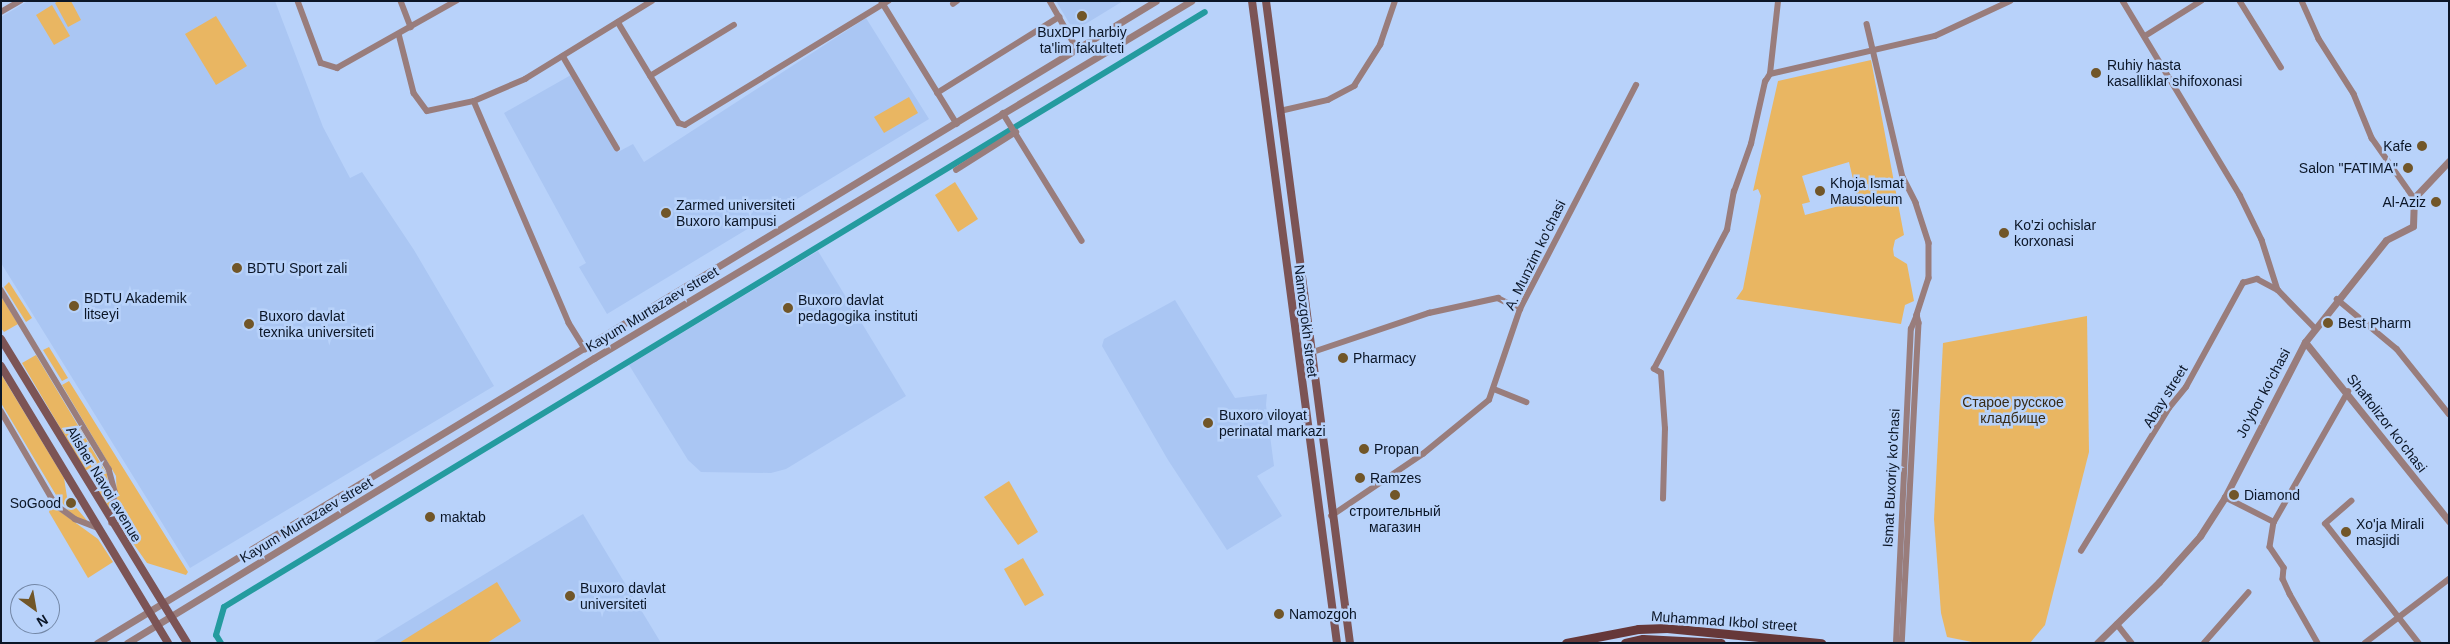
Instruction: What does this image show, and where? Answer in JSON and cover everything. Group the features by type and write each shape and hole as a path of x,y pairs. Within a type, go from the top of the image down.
{"main road":[{"name":"Namozgokh street","path":"1252,1 1337,643"},
{"name":"Namozgokh street","path":"1266,1 1331,516 1350,643"},
{"name":"Alisher Navoi avenue","path":"1,338 112,523 187,643"},
{"path":"1296,340 1309,343"},
{"name":"Alisher Navoi avenue","path":"1,366 168,643"},
{"name":"Muhammad Ikbol street","path":"1566,643 1638,630 1667,628 1821,643"},
{"name":"Muhammad Ikbol street","path":"1625,643 1643,640 1721,643"}],"street":[{"path":"1,12 20,1"},
{"path":"298,1 321,63 328,67 345,64 456,1"},
{"path":"400,1 411,27"},
{"path":"399,34 414,93 427,111 474,101 525,79 652,1"},
{"path":"1050,1 1078,50"},
{"name":"Kayum Murtazaev street","path":"97,643 586,349 1156,1"},
{"name":"Kayum Murtazaev street","path":"127,643 541,391 1191,1"},
{"path":"1280,111 1328,100 1354,86 1380,46 1395,1"},
{"path":"1663,499 1664,410 1661,373 1654,369 1728,230 1734,192 1751,144 1765,82 1770,74 1778,1"},
{"path":"1770,74 1875,52 1935,36 2010,1"},
{"path":"2123,1 2240,195 2262,240 2278,290 2315,328"},
{"path":"2145,36 2201,1"},
{"path":"2240,1 2281,67"},
{"path":"2302,1 2319,39 2354,94 2372,138 2414,198 2449,161"},
{"path":"618,22 679,123 690,124 884,2 957,124"},
{"path":"937,93 1059,17"},
{"name":"Ismat Buxoriy ko'chasi","path":"1867,24 1903,177 1916,202 1929,243 1929,278 1911,329 1896,643"},
{"path":"650,76 734,25"},
{"path":"563,56 617,148"},
{"name":"A. Munzim ko'chasi","path":"1331,516 1423,454 1489,400 1520,309 1636,85"},
{"path":"474,101 569,323 586,349"},
{"path":"1003,113 1082,241"},
{"path":"947,129 955,142"},
{"path":"956,170 1014,129"},
{"name":"Jo'ybor ko'chasi","path":"2097,643 2200,536 2225,497 2305,342 2386,240 2413,226 2414,198"},
{"name":"Abay street","path":"2082,551 2169,408 2186,387 2243,283 2257,280 2278,290"},
{"path":"1,290 109,469 115,492 112,523"},
{"path":"1310,353 1429,313 1498,298 1520,309"},
{"path":"2337,300 2397,349 2449,414"},
{"name":"Ismat Buxoriy ko'chasi","path":"1902,643 1920,323 1917,315"},
{"name":"Shaftolizor ko'chasi","path":"2305,342 2348,392 2449,521"},
{"path":"553,368 560,380"},
{"path":"534,380 541,391"},
{"path":"1494,389 1526,402"},
{"path":"2318,643 2283,579 2284,568 2270,547 2274,522 2348,392"},
{"path":"1,411 56,505 75,519 98,528"},
{"path":"2225,497 2274,522"},
{"path":"2352,501 2326,524 2420,643"},
{"path":"2365,643 2449,579"},
{"path":"2204,643 2248,593"},
{"path":"2116,624 2132,643"}],"shaded area":[{"name":"Buxoro davlat texnika universiteti","path":"28,1 275,1 323,127 350,178 362,172 414,250 494,386 190,568 1,263 1,17"},
{"name":"BuxDPI harbiy ta'lim fakulteti","path":"1056,1 1123,1 1074,31"},
{"name":"Zarmed universiteti Buxoro kampusi","path":"866,18 929,119 607,314 579,267 586,263 504,113 571,75 618,152 633,144 644,162"},
{"name":"Buxoro davlat pedagogika instituti","path":"818,251 906,396 786,469 771,473 701,472 688,460 629,365"},
{"name":"Buxoro viloyat perinatal markazi","path":"1175,300 1235,398 1267,394 1266,405 1274,466 1257,476 1282,516 1227,550 1168,460 1102,346 1104,339"},
{"name":"Buxoro davlat universiteti","path":"583,514 661,643 372,643"}],"green space":[{"path":"58,1 71,1 81,20 68,27 55,3"},
{"path":"52,5 70,36 54,45 36,15"},
{"path":"216,16 247,66 216,85 185,34"},
{"path":"1871,60 1904,235 1895,240 1894,256 1907,264 1914,301 1905,305 1901,324 1736,299 1743,289 1761,196 1758,189 1753,191 1778,81","holes":["1849,162 1858,201 1805,215 1802,204 1810,202 1802,176"]},
{"path":"909,97 918,113 884,133 874,117"},
{"path":"955,182 978,219 958,232 935,195"},
{"path":"9,282 32,318 26,322 4,287"},
{"path":"1,296 18,324 4,332 1,328"},
{"name":"Старое русское кладбище","path":"2087,316 2089,452 2045,625 2030,643 1977,643 1947,637 1941,613 1934,519 1943,343"},
{"path":"49,347 68,378 62,381 43,350"},
{"path":"36,355 107,474 112,513 97,489 99,481 93,471 85,470 22,363"},
{"path":"1,374 64,478 67,497 90,524 71,514 56,495 1,403"},
{"path":"69,381 188,572 186,575 147,563 118,522 116,476 62,385"},
{"path":"1009,481 1038,532 1018,545 984,497"},
{"path":"51,505 98,539 113,562 88,578 49,512"},
{"path":"1023,558 1044,595 1025,606 1004,569"},
{"path":"497,582 521,621 487,643 399,643"}],"waterway":[{"path":"221,643 216,635 224,607 1205,12"}],"place":[{"name":"BuxDPI harbiy ta'lim fakulteti","path":"1082,16"},
{"name":"Ruhiy hasta kasalliklar shifoxonasi","path":"2096,73"},
{"name":"Kafe","path":"2422,146"},
{"name":"Salon \"FATIMA\"","path":"2408,168"},
{"name":"Khoja Ismat Mausoleum","path":"1820,191"},
{"name":"Al-Aziz","path":"2436,202"},
{"name":"Zarmed universiteti Buxoro kampusi","path":"666,213"},
{"name":"Ko'zi ochislar korxonasi","path":"2004,233"},
{"name":"BDTU Sport zali","path":"237,268"},
{"name":"BDTU Akademik litseyi","path":"74,306"},
{"name":"Buxoro davlat pedagogika instituti","path":"788,308"},
{"name":"Best Pharm","path":"2328,323"},
{"name":"Buxoro davlat texnika universiteti","path":"249,324"},
{"name":"Pharmacy","path":"1343,358"},
{"name":"Buxoro viloyat perinatal markazi","path":"1208,423"},
{"name":"Propan","path":"1364,449"},
{"name":"Ramzes","path":"1360,478"},
{"name":"строительный магазин","path":"1395,495"},
{"name":"Diamond","path":"2234,495"},
{"name":"SoGood","path":"71,503"},
{"name":"maktab","path":"430,517"},
{"name":"Xo'ja Mirali masjidi","path":"2346,532"},
{"name":"Buxoro davlat universiteti","path":"570,596"},
{"name":"Namozgoh","path":"1279,614"}]}
